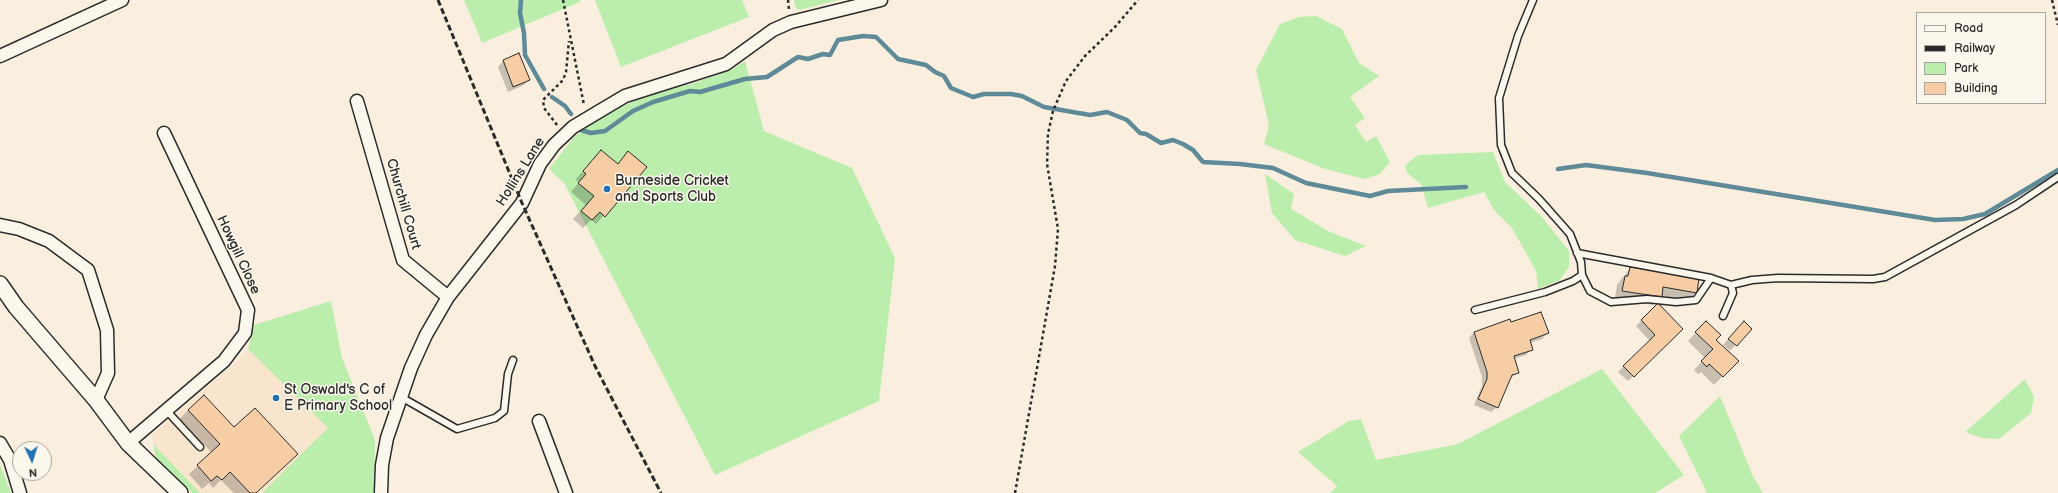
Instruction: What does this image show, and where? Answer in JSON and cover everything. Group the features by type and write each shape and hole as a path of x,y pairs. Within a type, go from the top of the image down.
{"street":[{"path":"0,56 122,0"},
{"name":"Hollins Lane","path":"381,493 382,465 387,438 410,368 448,297 522,203 540,164 554,144 587,118 625,96 726,64 773,30 791,22 863,2 881,0"},
{"name":"Churchill Court","path":"358,101 403,260 448,297"},
{"name":"Howgill Close","path":"128,443 224,362 245,333 248,310 164,133"},
{"path":"0,225 19,229 49,241 88,270 107,330 108,373 96,400"},
{"path":"0,284 16,307 96,400 128,443 180,493"},
{"path":"539,421 566,493"},
{"path":"0,443 10,460 20,493"}],"lane":[{"path":"1533,0 1518,36 1499,98 1501,145 1512,173 1539,199 1570,234 1581,262 1582,275 1590,291 1610,302 1647,299 1676,302 1696,300 1711,278"},
{"path":"1577,253 1711,278 1731,285 1752,280 1778,278 1873,279 1885,277 1899,270 2016,205 2058,177"},
{"path":"1475,310 1545,292 1573,281 1582,275"},
{"path":"1722,316 1733,293 1731,285"},
{"path":"401,397 457,428 495,418 504,410 508,374 513,360"},
{"path":"166,410 200,447"}],"path":[{"path":"563,0 587,118"},
{"path":"1015,493 1055,266 1058,229 1048,164 1048,134 1053,111 1066,81 1085,56 1115,27 1138,0"},
{"path":"2052,0 2058,25"},
{"path":"565,134 544,108 543,100 563,80 566,72 570,37"}],"shaded area":[{"name":"St Oswald's C of E Primary School","path":"331,301 342,358 375,440 374,493 192,493 156,458 152,434 236,362 248,349 254,325"}],"green space":[{"path":"464,0 580,0 580,2 482,43"},
{"path":"595,0 742,0 749,17 621,67"},
{"path":"794,0 839,0 799,10 796,8"},
{"path":"1316,16 1342,29 1359,63 1379,76 1350,97 1365,118 1355,125 1366,142 1376,136 1390,162 1380,174 1365,179 1325,169 1264,144 1269,125 1256,70 1280,24 1299,17"},
{"path":"745,61 764,131 852,168 895,258 879,401 715,475 564,183 549,169 574,137 596,120 643,96 694,83 731,70"},
{"path":"1493,152 1505,182 1542,217 1569,251 1569,267 1560,280 1538,289 1536,271 1512,228 1494,210 1484,192 1428,208 1421,184 1407,173 1405,165 1418,155"},
{"path":"1265,174 1294,194 1291,209 1328,231 1366,246 1345,256 1295,240 1272,213"},
{"path":"331,301 342,358 375,440 374,493 262,493 328,428 248,349 254,325"},
{"path":"1602,369 1684,475 1655,493 1330,493 1337,486 1298,452 1349,421 1361,419 1376,460 1458,444"},
{"path":"2025,379 2034,397 2031,413 1999,439 1982,438 1965,432"},
{"path":"1720,396 1753,476 1763,493 1707,493 1679,436"},
{"path":"153,444 200,493 192,493 156,458"},
{"path":"0,464 11,493 0,493"}],"building":[{"path":"519,53 530,80 513,87 503,60"},
{"name":"Burneside Cricket and Sports Club","path":"601,150 618,164 628,151 647,167 605,217 600,212 592,220 581,211 594,196 578,183 586,174 583,171"},
{"path":"1630,267 1699,278 1697,293 1663,287 1662,297 1622,291 1625,276 1628,276"},
{"path":"1658,303 1683,329 1634,377 1623,366 1655,335 1641,320"},
{"path":"1541,312 1549,333 1530,340 1533,350 1514,356 1519,373 1512,375 1498,408 1478,399 1487,379 1487,372 1474,332 1510,319 1511,322"},
{"path":"1706,321 1721,335 1716,340 1739,361 1723,377 1709,364 1707,367 1701,361 1713,349 1695,332"},
{"path":"1744,321 1752,329 1737,346 1728,339"},
{"path":"204,395 234,427 255,408 298,454 256,493 250,493 230,472 222,480 217,476 211,481 197,465 220,444 188,410"}],"waterway":[{"path":"521,0 520,13 524,33 525,55 544,89"},
{"path":"581,130 591,133 605,131 633,111 653,102 690,91 700,92 745,79 767,77 798,57 808,59 823,54 830,55 838,40 863,36 876,37 898,59 926,65 935,72 944,76 951,88 973,97 984,94 1011,94 1022,96 1044,107 1090,115 1107,112 1127,120 1140,133 1146,134 1161,143 1173,140 1183,144 1193,150 1203,162 1273,168 1306,183 1370,196 1388,191 1466,187"},
{"path":"552,97 565,106 571,114"},
{"path":"1558,169 1586,165 1647,173 1935,220 1963,219 1985,214 2058,170"}],"railway":[{"path":"438,0 522,203 595,366 661,493"}],"place":[{"name":"Burneside Cricket and Sports Club","path":"607,189"},
{"name":"St Oswald's C of E Primary School","path":"276,398"}]}
